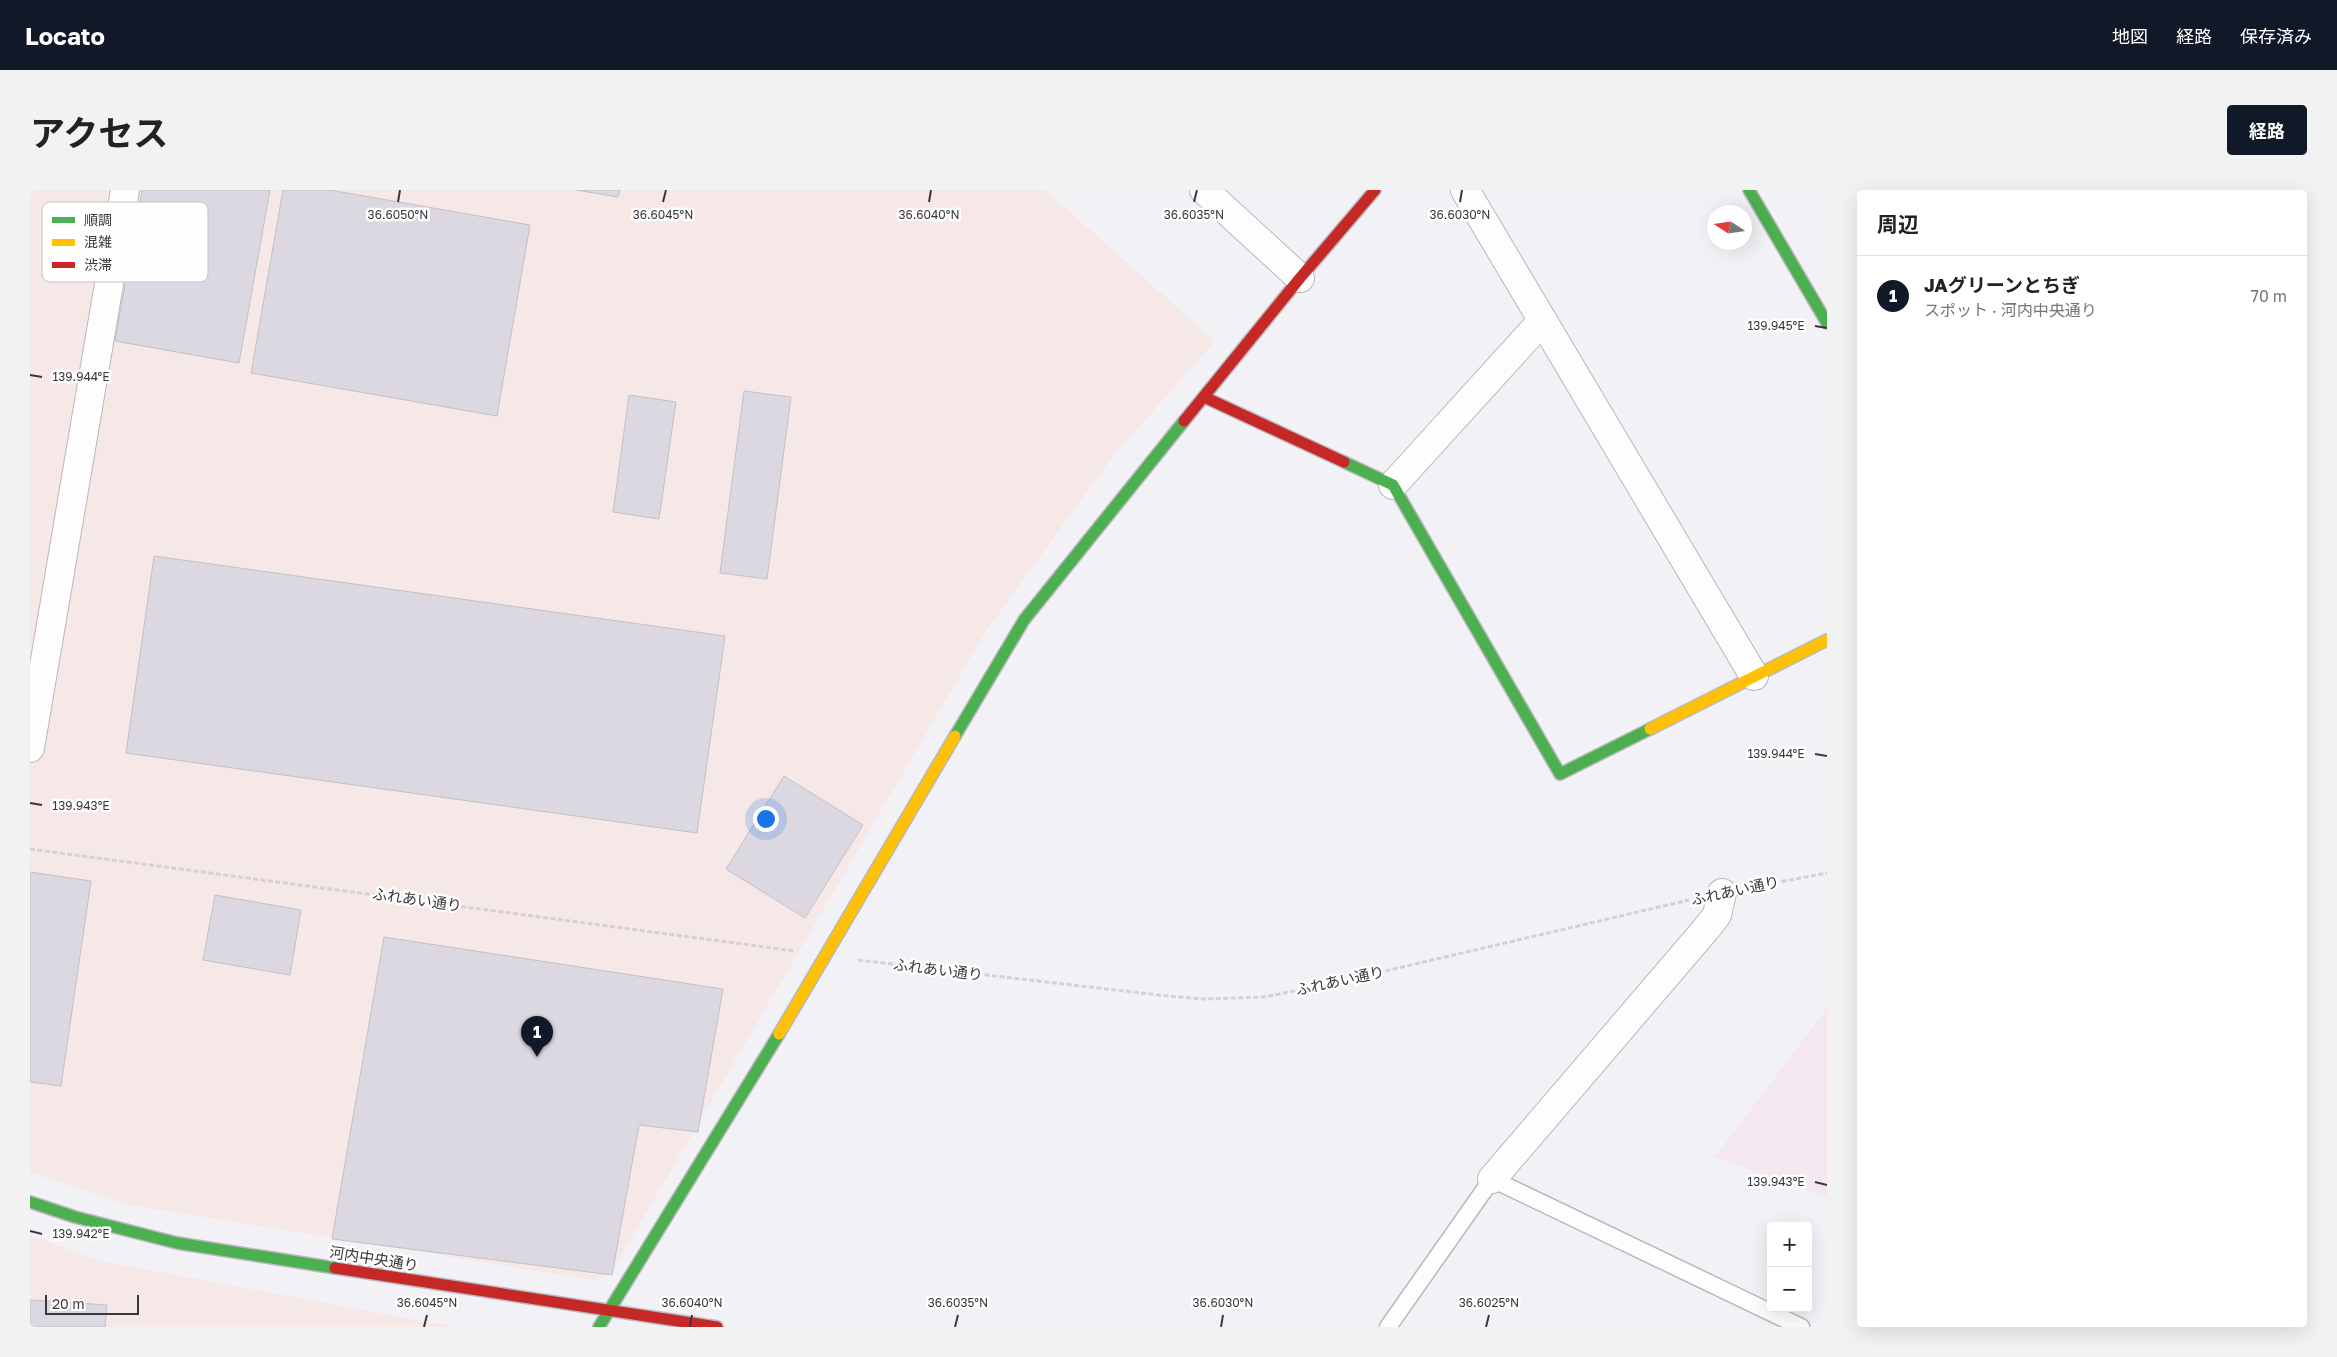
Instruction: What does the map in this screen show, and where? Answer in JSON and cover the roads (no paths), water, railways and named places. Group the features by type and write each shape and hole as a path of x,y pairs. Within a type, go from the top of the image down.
{"street":[{"path":"1204,190 1300,278"},
{"path":"599,1327 826,956 1024,620 1300,278 1375,190"},
{"path":"1465,190 1754,676"},
{"path":"1749,190 1827,323"},
{"path":"30,748 109,282"},
{"path":"1393,485 1542,321"},
{"path":"1204,397 1393,485 1560,774 1827,640"},
{"path":"1492,1180 1706,929 1717,915 1722,893"},
{"name":"河内中央通り","path":"30,1202 75,1217 178,1243 717,1327"}],"lane":[{"path":"1388,1327 1492,1180 1800,1327"}],"place":[{"name":"JAグリーンとちぎ","path":"537,1057"}]}
